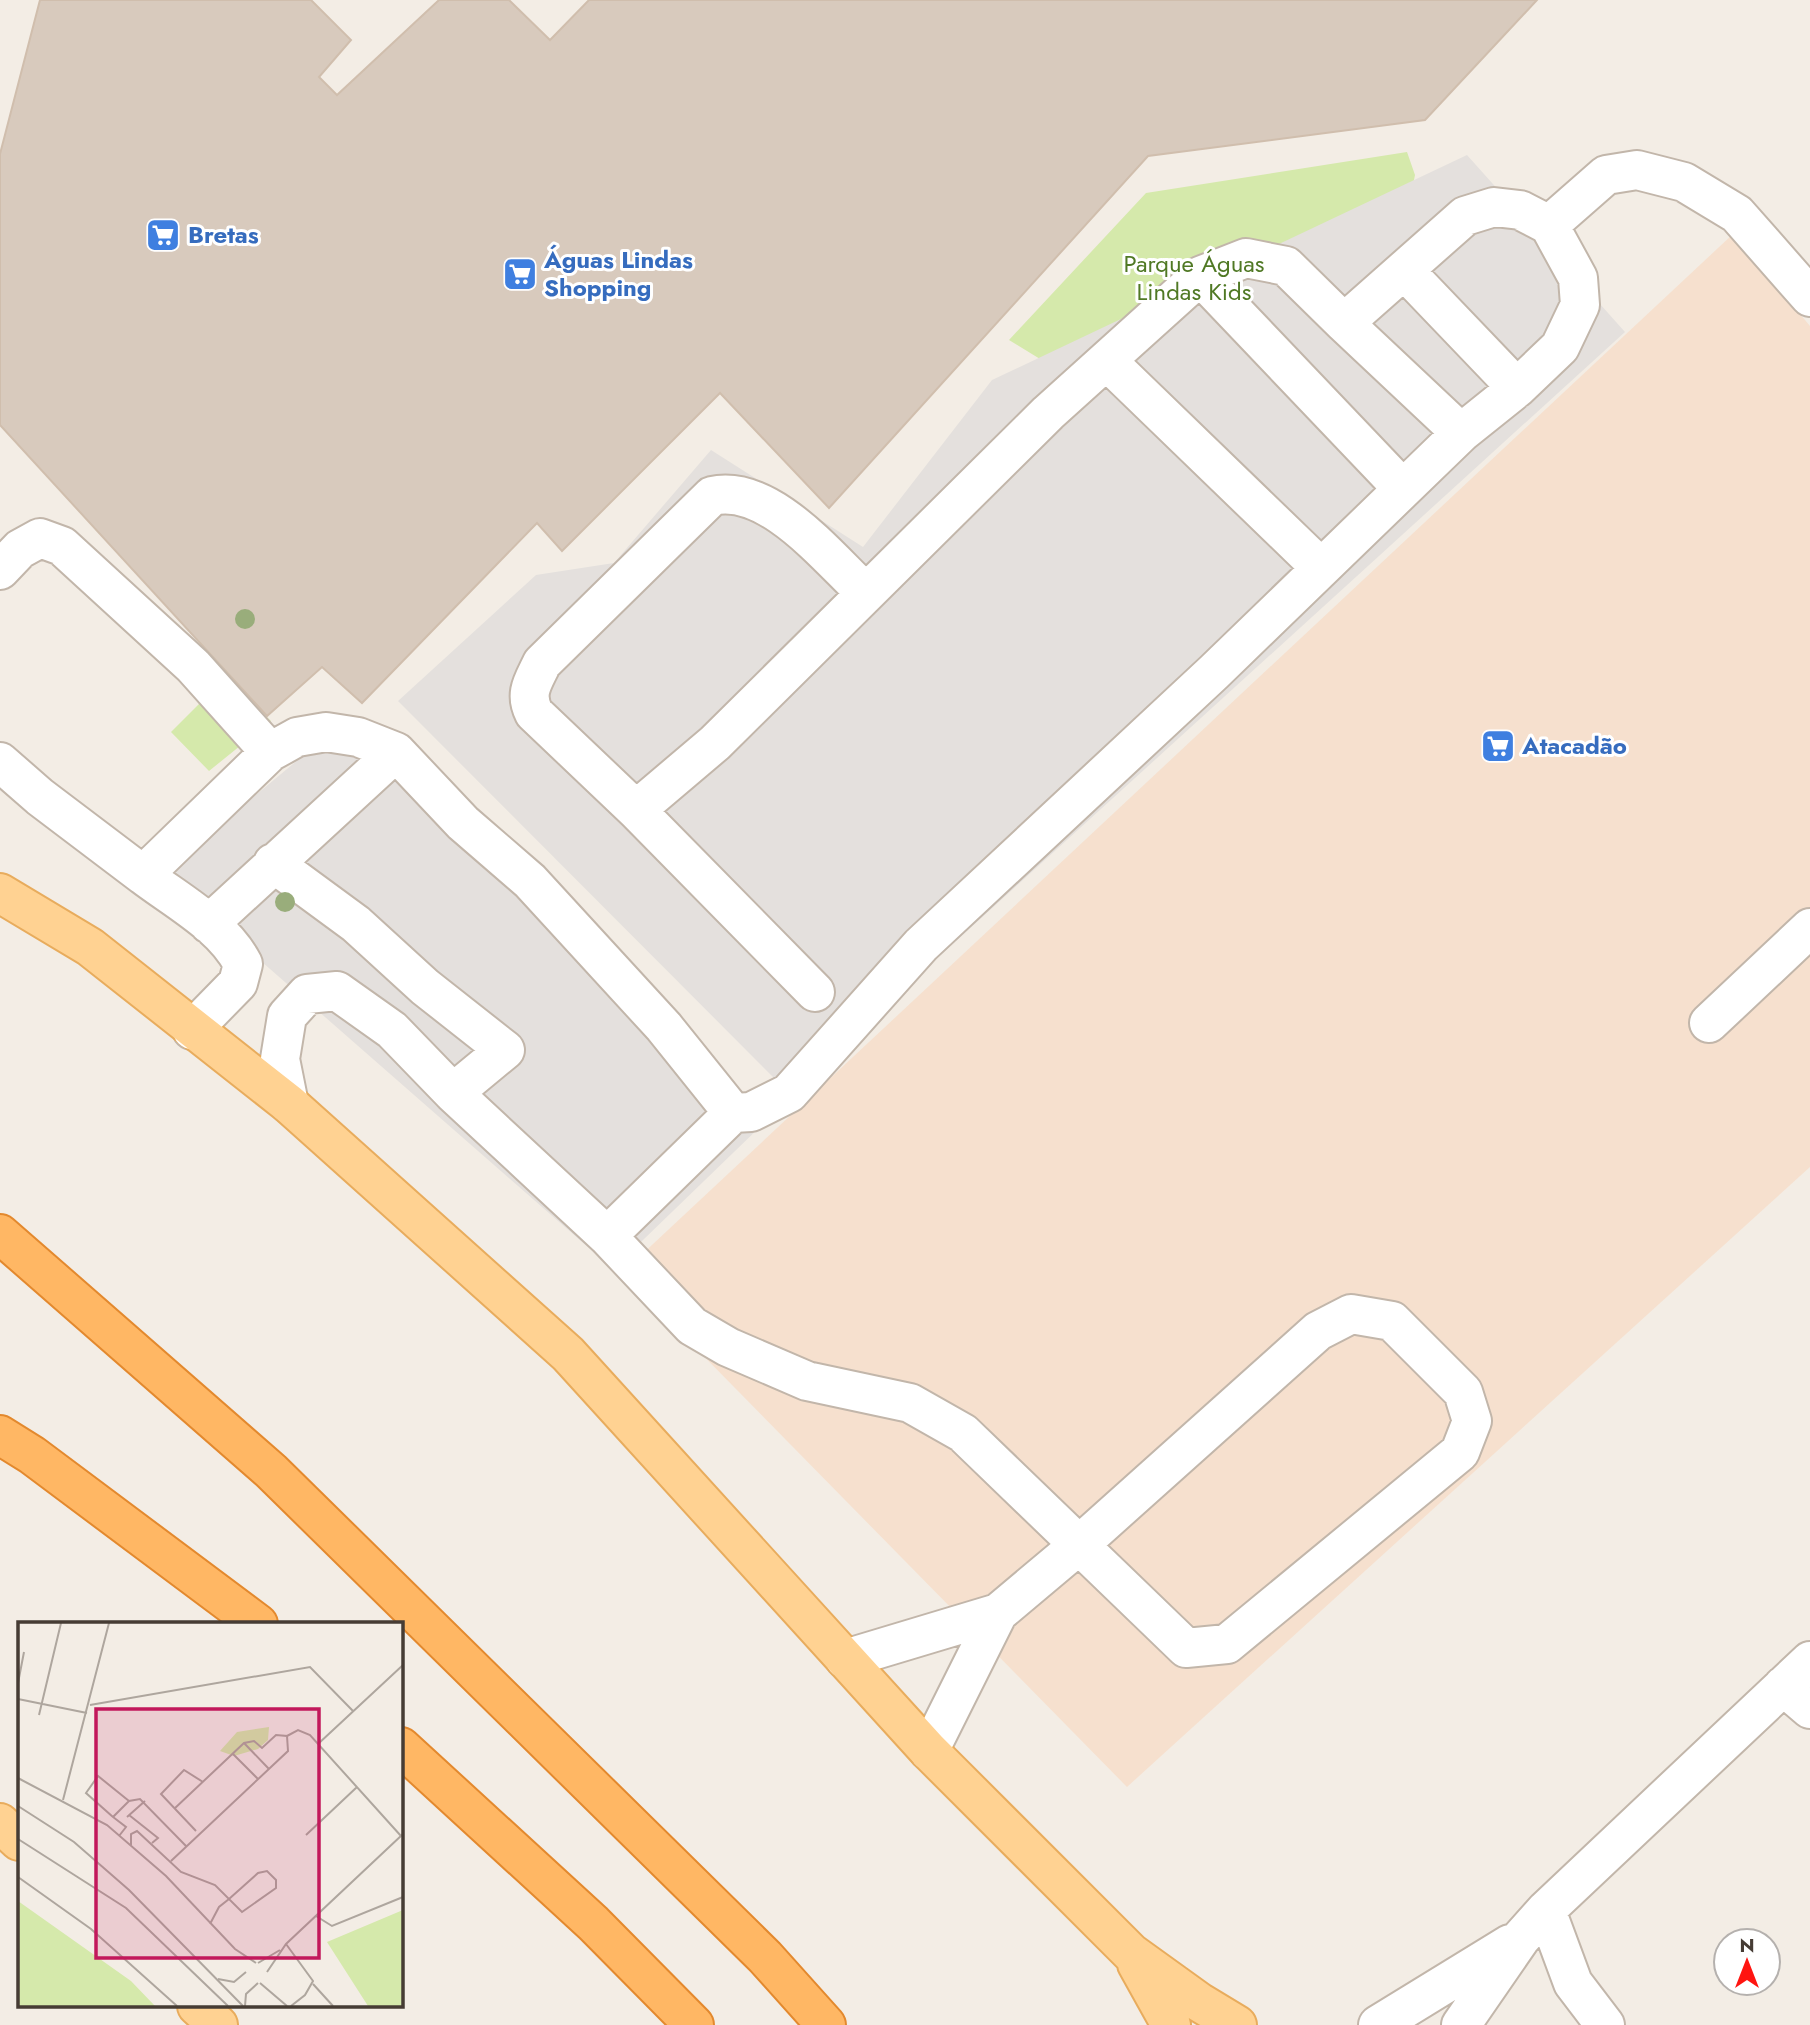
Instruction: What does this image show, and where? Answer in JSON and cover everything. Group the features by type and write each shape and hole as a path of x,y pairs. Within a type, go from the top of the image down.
{"highway":[{"path":"0,1234 271,1471 756,1948 826,2025"},
{"path":"0,1435 32,1455 255,1622"},
{"path":"402,1748 593,1923 694,2025"}],"main road":[{"path":"0,893 90,947 289,1104 568,1354 929,1751 1131,1953 1199,2002 1237,2025"},
{"path":"0,1823 18,1840"},
{"path":"1131,1953 1171,2025"},
{"path":"199,2008 218,2025"}],"street":[{"path":"1549,225 1606,175 1637,170 1684,181 1737,214 1807,288"},
{"path":"607,1236 733,1112 751,1112 789,1093 920,945 1214,672 1402,488 1560,347 1580,304 1578,278 1549,225 1520,210 1494,207 1465,216 1344,323"},
{"path":"636,810 715,743 1048,413 1200,276 1246,258 1286,266 1461,433"},
{"path":"1404,270 1517,388"},
{"path":"1200,276 1402,488"},
{"path":"1107,360 1320,567"},
{"path":"815,992 636,810 534,713 528,700 529,689 542,663 712,496 728,493 773,508 866,593"},
{"path":"0,570 20,549 40,538 62,546 193,666 270,752"},
{"path":"143,876 270,752 297,737 326,732 358,737 396,752 463,823 530,881 599,953 733,1112"},
{"path":"222,937 272,863 396,752"},
{"path":"0,762 40,797 222,937 243,964 238,983 192,1030"},
{"path":"272,863 356,924 425,987 505,1050 453,1093"},
{"path":"1709,1023 1810,928"},
{"path":"289,1104 280,1059 287,1016 307,994 337,991 392,1030 453,1093 607,1236 678,1314 728,1347 807,1381 911,1403 963,1433 1079,1545 1186,1648 1227,1644 1460,1452 1472,1421 1463,1392 1392,1321 1351,1314 1318,1331 1079,1545 998,1613 845,1659"},
{"path":"929,1751 998,1613"},
{"path":"1378,2025 1533,1924 1796,1698 1810,1661"},
{"path":"1461,2025 1533,1924"},
{"path":"1533,1924 1605,2025"}],"shaded area":[{"path":"1467,155 1625,332 789,1093 398,701 536,575 614,563 711,450 863,547 992,380"},
{"name":"Atacadão","path":"1733,234 1810,326 1810,1167 1127,1787 622,1273"},
{"path":"346,720 765,1122 613,1269 165,877 240,808"}],"green space":[{"name":"Parque Águas Lindas Kids","path":"1407,152 1415,175 1399,253 1058,370 1009,340 1146,193"},
{"path":"226,677 271,721 209,771 171,732"}],"building":[{"name":"Águas Lindas Shopping","path":"40,0 311,0 351,40 319,77 337,95 439,0 509,0 550,40 589,0 1537,0 1425,120 1148,156 829,508 720,393 562,551 537,523 362,703 322,667 267,716 0,425 0,154"}],"place":[{"name":"Bretas","path":"163,235"},
{"name":"Águas Lindas Shopping","path":"520,274"},
{"name":"Atacadão","path":"1498,746"}]}
